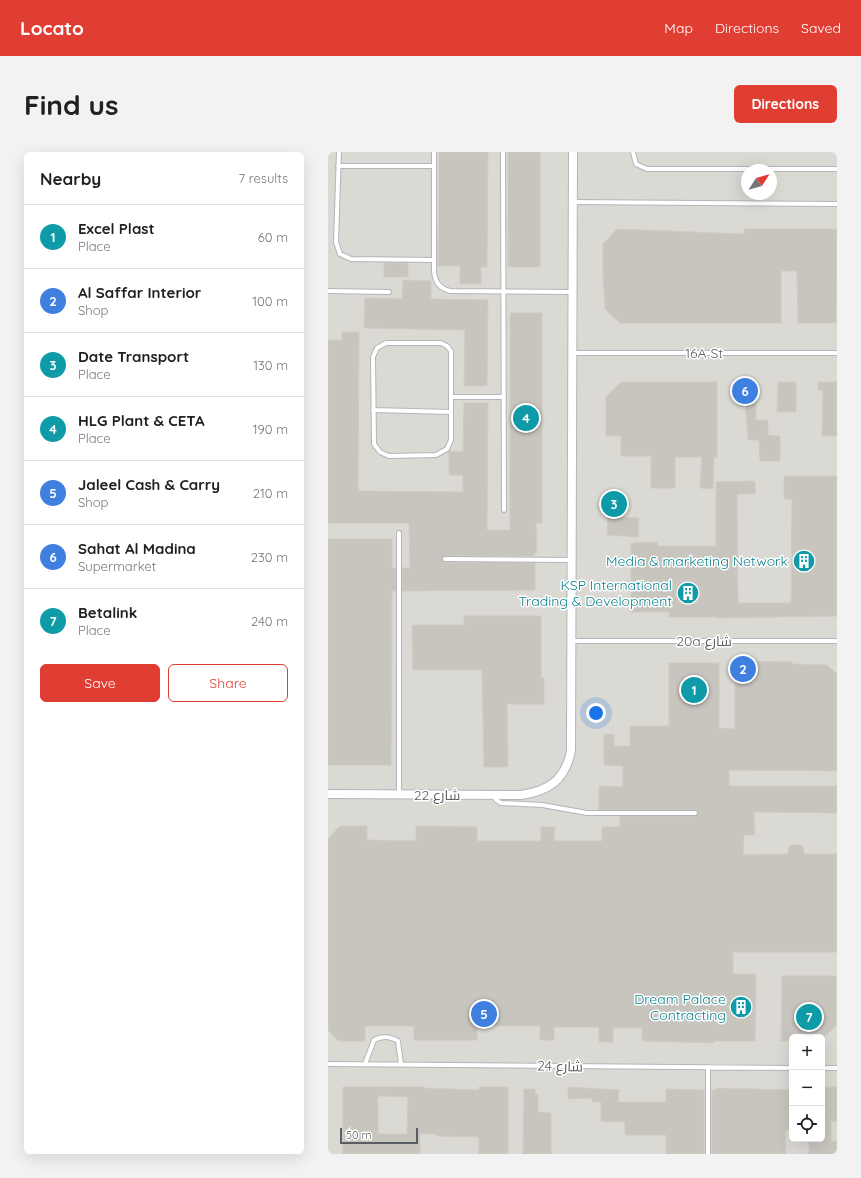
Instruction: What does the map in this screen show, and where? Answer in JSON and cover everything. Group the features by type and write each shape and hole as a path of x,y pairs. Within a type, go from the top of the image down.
{"street":[{"path":"571,641 573,152"},
{"name":"شارع 22","path":"328,794 521,795 546,789 564,772 571,751 571,641"}],"lane":[{"path":"339,152 336,242 340,254 351,259 434,260"},
{"path":"434,152 434,260 435,279 439,286 446,290 572,292"},
{"path":"503,152 504,510"},
{"path":"633,152 636,164 647,169 837,169"},
{"path":"338,166 434,166"},
{"path":"572,202 837,204"},
{"path":"328,291 389,292"},
{"path":"386,343 441,344 447,346 451,355 450,397 451,440 444,452 436,456 389,456 380,452 374,444 373,354 379,345 386,343"},
{"name":"16A St","path":"571,353 837,353"},
{"path":"450,397 504,397"},
{"path":"373,410 451,412"},
{"path":"399,533 399,795"},
{"path":"445,559 571,560"},
{"name":"20a شارع","path":"571,641 837,641"},
{"path":"494,795 496,800 501,803 542,805 587,813 695,813"},
{"path":"365,1064 374,1040 380,1037 389,1036 398,1040 401,1064"},
{"name":"شارع 24","path":"328,1064 789,1068"},
{"path":"708,1067 708,1154"},
{"path":"825,1068 837,1068"}],"shaded area":[{"path":"328,152 837,152 837,1154 328,1154"}],"building":[{"path":"439,152 488,152 487,267 481,267 481,284 460,284 460,266 438,266"},
{"path":"508,152 540,152 540,267 508,267"},
{"path":"617,229 744,234 744,229 837,229 836,323 798,323 797,271 781,271 781,323 620,323 605,309 603,272 603,244"},
{"path":"384,263 408,263 408,277 384,277"},
{"path":"403,280 431,281 431,299 488,300 487,386 464,386 465,330 364,328 365,298 402,299"},
{"path":"510,313 542,313 542,523 536,523 537,553 534,553 534,556 445,556 442,559 445,562 535,563 535,590 402,591 402,568 410,568 409,523 328,523 328,340 342,340 342,332 359,332 358,491 463,492 463,475 449,475 449,451 463,452 464,403 488,403 487,530 510,530"},
{"path":"621,382 717,382 717,457 714,457 713,489 700,488 702,457 675,457 675,488 651,488 651,456 621,456 621,436 606,436 606,397"},
{"path":"778,382 796,382 796,412 777,412"},
{"path":"818,382 837,382 837,436 822,436 823,390 818,390"},
{"path":"745,399 756,399 756,420 768,420 768,435 780,436 780,461 760,461 759,440 748,440"},
{"path":"784,476 837,476 837,616 717,618 669,617 669,612 631,612 631,543 657,542 658,546 716,546 716,482 755,481 755,494 737,494 738,603 791,603 792,499 784,499"},
{"path":"609,490 621,490 620,517 639,518 638,537 607,535"},
{"path":"328,539 392,539 392,568 396,568 396,591 392,591 391,765 328,765"},
{"path":"464,616 541,616 541,678 544,678 544,704 507,704 508,767 484,767 482,670 413,670 412,625 464,625"},
{"path":"735,661 792,662 792,664 827,665 837,674 837,771 729,770 729,786 837,786 837,813 754,812 755,835 744,835 743,855 787,854 790,845 802,845 805,854 837,854 837,952 733,952 733,974 756,974 755,1041 714,1041 714,1043 642,1041 642,1028 613,1028 613,1042 599,1042 599,1027 554,1027 554,1040 540,1040 540,1026 477,1026 477,1040 414,1040 414,1026 365,1026 365,1041 338,1041 328,1030 328,839 340,826 367,826 367,840 416,841 416,826 477,827 477,841 541,841 541,827 555,827 554,841 602,841 602,827 620,827 620,816 696,816 698,813 695,810 599,810 599,786 623,787 623,766 604,765 604,734 614,735 614,746 630,746 630,726 669,726 669,663 719,663 719,728 735,729"},
{"path":"782,976 836,976 836,1026 825,1036 825,1034 789,1034 789,1041 781,1041"},
{"path":"343,1087 424,1087 479,1090 479,1087 508,1087 508,1154 479,1154 479,1137 420,1134 420,1154 343,1154","holes":["378,1096 408,1097 407,1134 378,1134"]},
{"path":"568,1087 619,1090 618,1102 666,1102 666,1089 704,1090 704,1154 666,1154 666,1135 625,1135 625,1122 601,1121 601,1102 592,1102 592,1098 568,1099"},
{"path":"825,1087 837,1087 837,1121 831,1121 831,1141 837,1141 837,1154 809,1154 809,1142 825,1142"},
{"path":"716,1088 789,1090 789,1130 785,1130 786,1154 712,1154 712,1090 716,1090"},
{"path":"524,1089 535,1089 535,1094 538,1094 538,1112 551,1113 551,1154 523,1154"}],"place":[{"name":"Sahat Al Madina","path":"745,391"},
{"name":"HLG Plant & CETA","path":"526,418"},
{"name":"Date Transport","path":"614,504"},
{"name":"Media & marketing Network","path":"804,561"},
{"name":"KSP International Trading & Development","path":"688,593"},
{"name":"Al Saffar Interior","path":"743,669"},
{"name":"Excel Plast","path":"694,690"},
{"name":"Dream Palace Contracting","path":"741,1007"},
{"name":"Jaleel Cash & Carry","path":"484,1014"},
{"name":"Betalink","path":"809,1017"}]}
